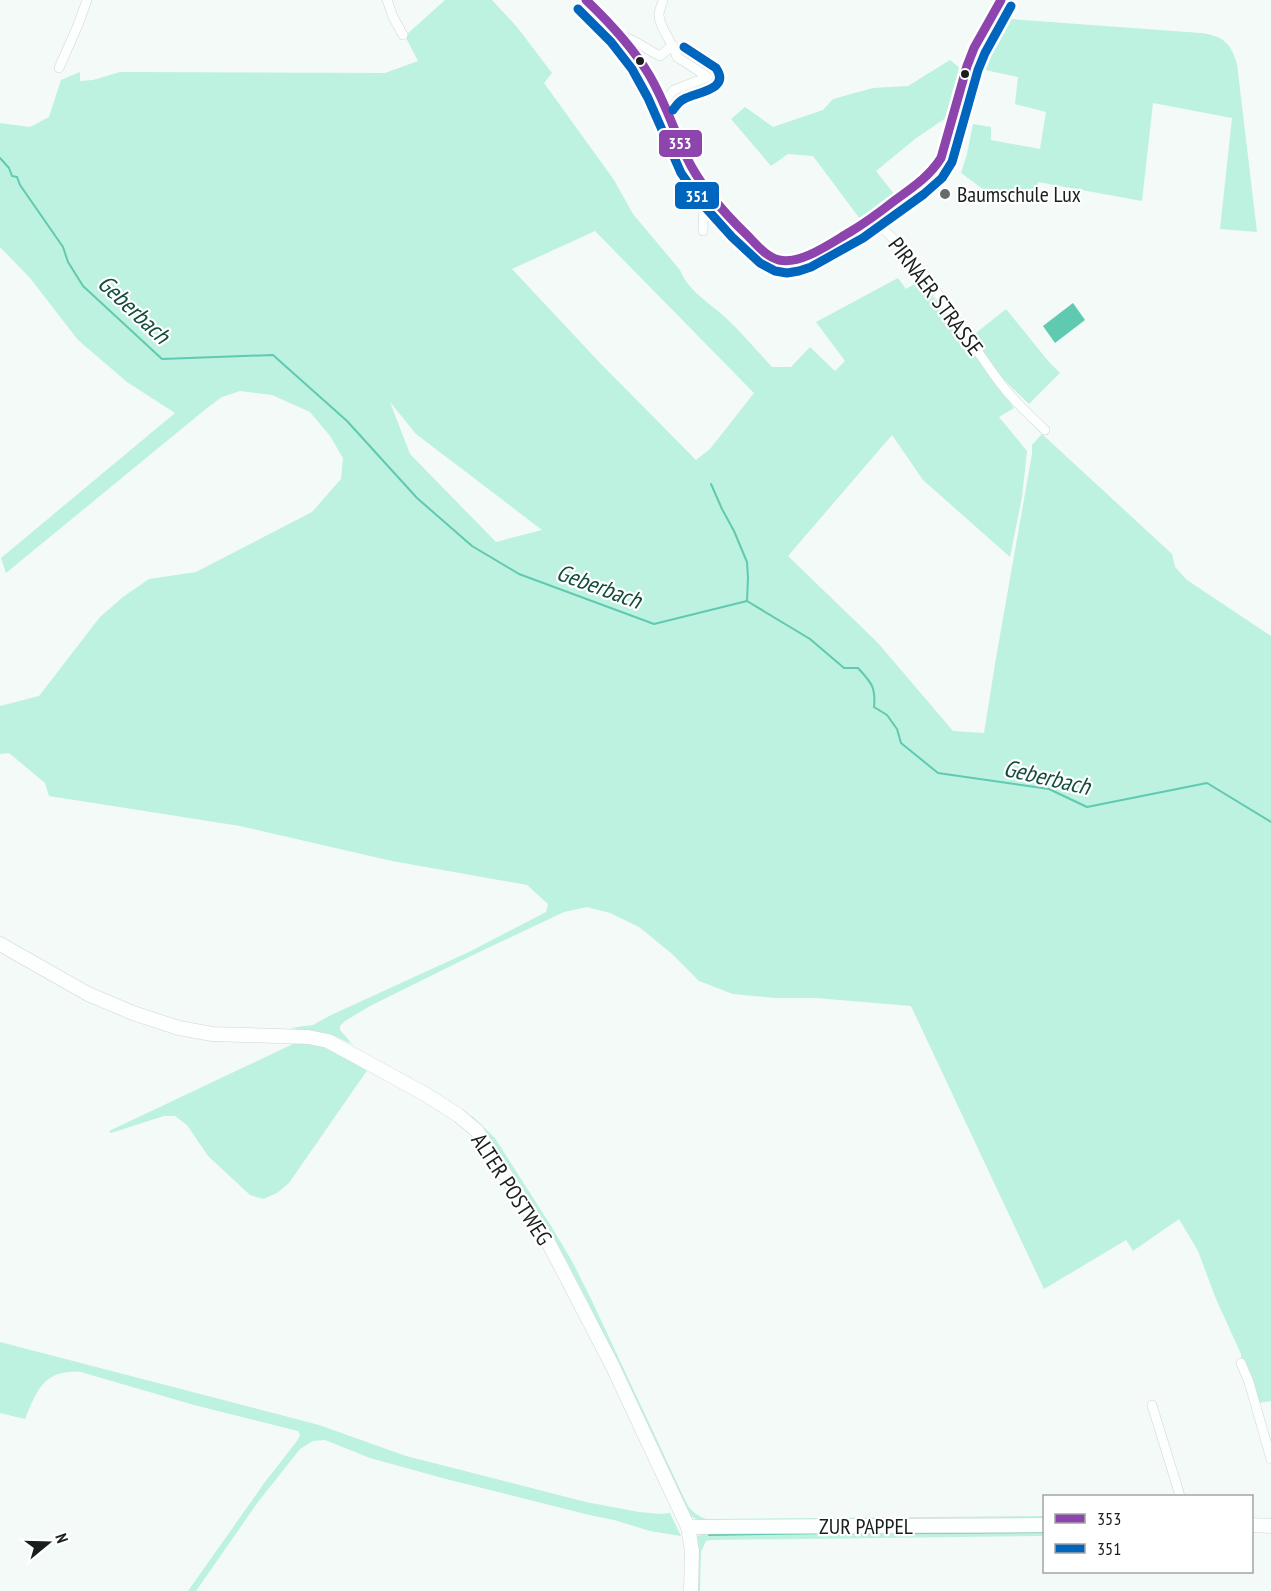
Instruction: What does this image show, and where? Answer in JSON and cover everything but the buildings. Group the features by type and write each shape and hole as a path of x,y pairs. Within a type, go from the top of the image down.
{"street":[{"path":"59,68 87,0"},
{"path":"387,0 403,35"},
{"name":"PIRNAER STRASSE","path":"586,0 622,36 647,70 664,102 686,155 707,191 737,226 766,253 778,260 794,261 872,219 891,235 923,274 1009,394 1045,430"},
{"path":"663,0 659,15 661,24 677,57 708,77 674,90 664,102"},
{"path":"872,219 918,185 935,169 941,158 974,48 1001,0"},
{"path":"622,36 630,38 648,51 660,56 673,45"},
{"path":"703,231 707,191"},
{"name":"ALTER POSTWEG","path":"0,945 98,998 133,1013 179,1028 212,1034 308,1037 328,1041 425,1094 458,1115 477,1131 545,1236 612,1365 688,1527 692,1551 691,1591"},
{"path":"1241,1363 1249,1382 1271,1459"},
{"path":"1152,1405 1179,1495"},
{"name":"ZUR PAPPEL","path":"688,1527 1043,1525"},
{"path":"1253,1525 1271,1526"}],"shaded area":[{"path":"445,0 492,0 517,27 552,73 544,83 614,180 633,214 680,270 688,284 720,312 772,367 791,367 810,347 835,371 845,361 816,322 898,278 906,289 921,280 1014,408 999,417 1027,451 1022,497 1010,557 923,480 892,435 788,556 878,643 953,731 984,733 1032,445 1042,434 1172,554 1175,567 1187,580 1271,636 1271,1401 1259,1403 1241,1363 1241,1354 1216,1299 1198,1251 1179,1219 1133,1251 1126,1240 1044,1289 911,1006 733,994 699,981 671,953 639,927 610,913 587,907 564,912 370,1006 340,1026 340,1030 352,1044 330,1034 290,1028 313,1025 471,951 546,912 548,904 527,885 392,861 240,826 49,796 45,783 9,753 0,754 0,706 39,696 100,617 123,597 149,579 196,572 312,512 341,479 343,458 330,436 310,412 272,395 240,391 222,397 6,573 1,558 175,413 127,382 78,340 30,278 0,247 0,123 30,127 49,117 61,80 80,72 80,81 93,80 120,72 385,73 418,61 405,36","holes":["595,231 754,393 710,449 696,460 601,364 512,269","390,402 416,434 542,530 496,542 410,454"]},
{"path":"997,18 1201,33 1215,36 1225,42 1232,51 1237,64 1257,232 1220,229 1232,118 1153,103 1142,201 1038,182 1036,201 987,192 961,173 973,124 991,127 991,140 1040,149 1046,112 1015,104 1018,77 971,67"},
{"path":"950,60 961,69 947,117 915,139 876,171 894,194 860,219 813,156 788,154 771,166 731,119 745,107 773,127 823,110 833,99 873,88 908,86"},
{"path":"1073,303 1085,320 1055,343 1043,326"},
{"path":"1006,309 1060,373 1029,404 1004,380 971,337"},
{"path":"295,1043 315,1044 337,1051 368,1069 289,1183 277,1193 263,1199 250,1195 208,1156 187,1125 175,1116 164,1116 111,1133 109,1131"},
{"path":"472,1116 495,1138 573,1263 686,1502 697,1514 706,1519 1043,1516 1043,1523 705,1524 689,1515 589,1304 559,1247 503,1157 488,1137 469,1119"},
{"path":"0,1342 319,1425 406,1456 586,1502 639,1512 670,1513 681,1536 650,1531 446,1479 370,1458 325,1440 313,1441 300,1449 258,1502 196,1591 188,1591 297,1441 300,1435 298,1431 194,1405 81,1372 68,1372 50,1378 38,1391 25,1419 0,1413"},
{"path":"1043,1529 1043,1536 710,1540 706,1541 701,1552 700,1591 695,1591 696,1538 706,1533"}],"waterway":[{"name":"Geberbach","path":"0,158 9,168 12,176 17,177 20,185 63,247 68,262 83,286 162,359 273,355 347,421 417,498 472,546 519,574 654,624 747,601 810,639 844,668 858,668 872,685 874,707 887,715 897,729 901,743 938,773 1049,789 1087,807 1207,783 1271,822"},
{"path":"711,484 747,562 747,601"},
{"path":"904,1533 1043,1532"},
{"path":"709,1535 829,1533"}],"transit line":[{"name":"353","path":"586,0 619,34 648,73 692,167 713,198 766,253 779,260 788,261 816,252 856,229 914,187 936,165 941,158 974,48 1001,0"},
{"name":"351","path":"578,9 611,42 632,69 648,98 681,173 705,207 760,263 775,271 787,273 811,267 863,238 924,194 942,178 952,162 978,70 1011,6"},
{"name":"351","path":"673,110 682,100 716,86 719,81 716,68 684,47"}],"place":[{"name":"Baumschule Lux","path":"945,194"}]}
